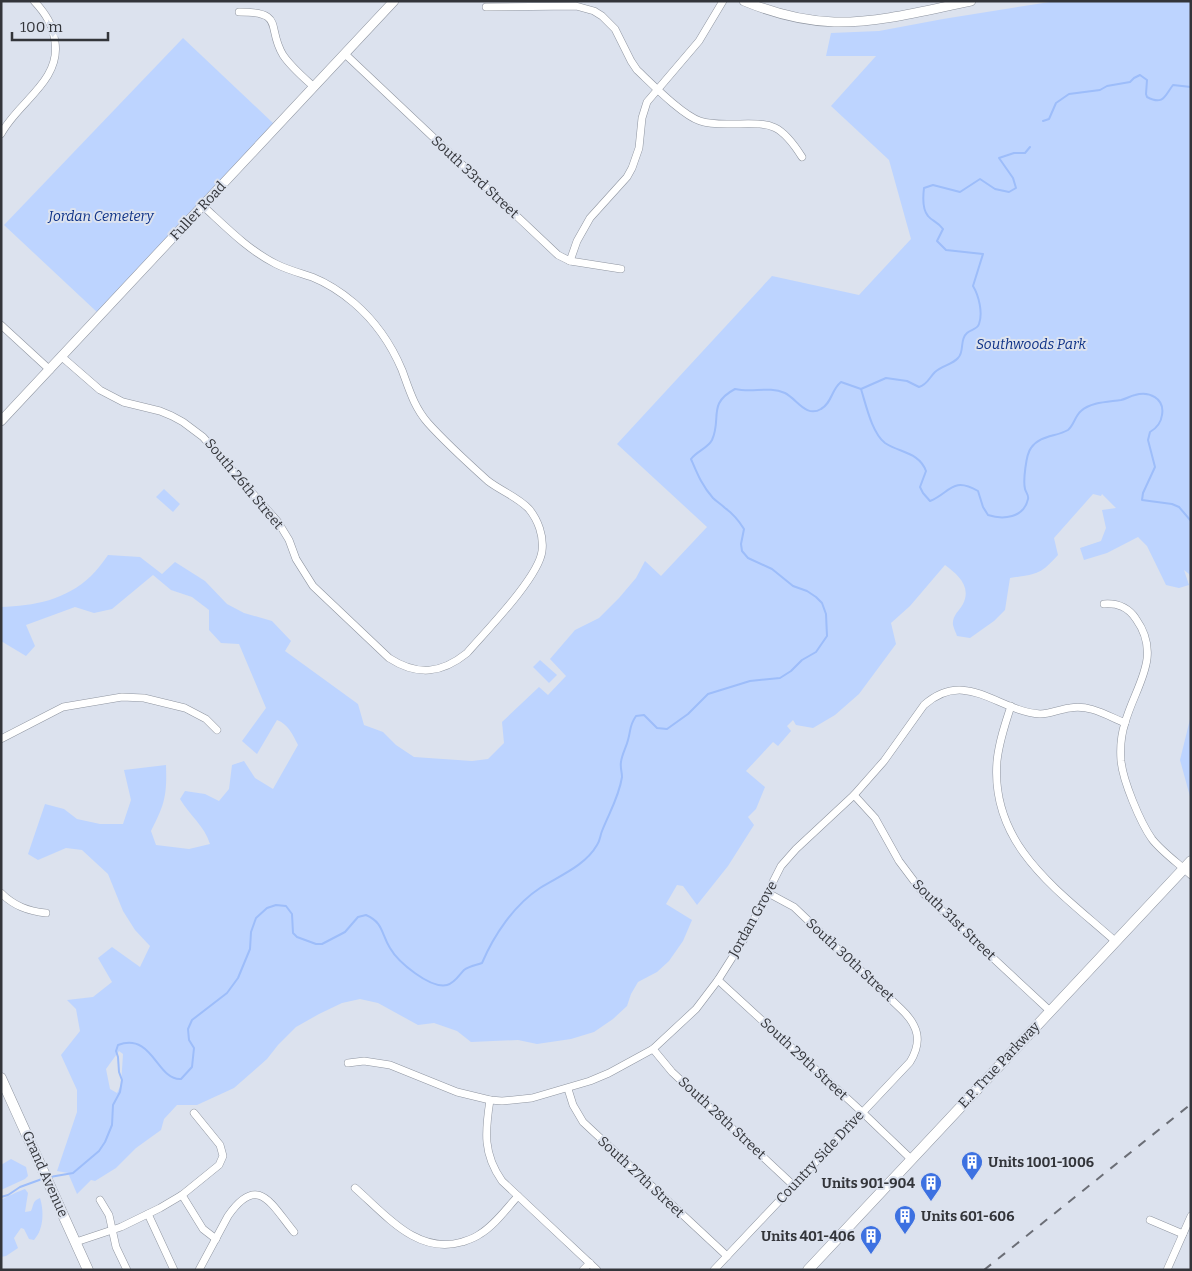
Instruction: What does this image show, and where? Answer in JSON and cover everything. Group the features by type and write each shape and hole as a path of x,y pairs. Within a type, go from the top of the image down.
{"main road":[{"name":"E.P. True Parkway","path":"808,1270 1115,942 1188,868"},
{"name":"Grand Avenue","path":"1,1078 88,1270"}],"street":[{"path":"1,134 15,113 48,76 55,61 56,48 52,28 44,12 34,1"},
{"name":"Fuller Road","path":"1,421 394,1"},
{"path":"570,261 580,235 590,218 627,177 632,168 639,148 644,110 647,102 699,41 723,1"},
{"path":"744,1 794,17 843,22 882,18 971,1"},
{"path":"486,7 576,6 594,10 616,29 637,70 685,113 700,121 716,124 759,124 775,127 788,137 802,157"},
{"path":"239,12 257,12 270,20 282,54 314,87"},
{"name":"South 33rd Street","path":"345,54 558,255 570,261 622,269"},
{"name":"South 26th Street","path":"62,356 100,390 123,402 160,411 172,416 203,437 278,522 289,540 296,559 313,586 389,658 399,664 415,669 435,670 458,661 467,653 538,567 542,551 541,534 536,519 521,502 489,481 428,423 415,404 399,364 387,341 366,314 346,297 324,283 276,264 246,246 203,206"},
{"path":"1,325 50,370"},
{"path":"1104,604 1113,603 1129,610 1143,630 1148,649 1145,674 1125,723 1121,742 1121,762 1133,800 1152,839 1188,868"},
{"name":"Jordan Grove","path":"348,1063 364,1061 390,1065 457,1092 490,1100 532,1098 568,1089 609,1073 653,1049 696,1009 718,980 744,939 781,866 854,795 884,761 924,705 939,694 953,690 971,692 1040,714 1070,708 1089,708 1125,723"},
{"path":"1,739 63,707 122,697 152,700 186,708 206,719 217,730"},
{"path":"1011,706 1000,742 997,776 1001,805 1011,833 1022,852 1036,870 1115,942"},
{"name":"South 31st Street","path":"854,795 875,818 898,861 923,893 1050,1011"},
{"path":"1,893 12,903 23,908 46,912"},
{"name":"South 30th Street","path":"768,893 794,907 901,1008 911,1018 917,1032 917,1039"},
{"name":"South 29th Street","path":"718,980 911,1159"},
{"name":"Country Side Drive","path":"714,1270 910,1062 917,1039"},
{"name":"South 28th Street","path":"653,1049 672,1072 793,1185"},
{"name":"South 27th Street","path":"568,1089 573,1106 583,1122 727,1256"},
{"path":"490,1100 486,1123 486,1143 494,1170 502,1181 597,1270"},
{"path":"76,1242 112,1230 148,1214 182,1195 215,1169 221,1161 220,1146 194,1113"},
{"path":"355,1188 416,1239 442,1245 455,1244 480,1235 518,1196"},
{"path":"199,1270 233,1208 248,1196 256,1194 265,1197 294,1232"},
{"path":"182,1195 203,1228 216,1239"},
{"path":"100,1200 109,1215 116,1247 126,1270"},
{"path":"148,1214 174,1270"},
{"path":"1167,1270 1191,1216"},
{"path":"1150,1220 1182,1234"},
{"path":"584,1270 590,1263"}],"green space":[{"name":"Southwoods Park","path":"1056,1 1191,1 1191,579 1184,570 1189,585 1179,588 1166,585 1147,546 1138,537 1107,553 1084,560 1080,548 1101,541 1106,528 1102,510 1116,508 1102,494 1101,496 1093,494 1054,538 1058,555 1047,566 1032,574 1010,578 1005,610 994,621 970,638 957,636 954,628 954,619 963,604 966,592 962,581 945,565 910,606 891,623 896,644 859,694 835,715 813,728 796,725 793,720 787,726 791,731 778,746 773,742 746,771 765,787 756,809 748,817 754,825 728,866 697,905 683,886 677,885 666,904 692,920 683,941 669,961 657,972 638,982 627,1006 613,1019 594,1032 571,1039 537,1044 518,1040 471,1042 457,1031 434,1023 418,1025 378,1003 360,999 342,1003 296,1027 267,1059 234,1088 197,1105 177,1105 164,1119 161,1130 136,1148 116,1168 95,1181 91,1180 77,1194 68,1173 57,1171 77,1112 77,1090 61,1055 80,1031 76,1009 67,1000 93,997 112,982 98,958 112,947 140,967 150,946 135,930 123,911 108,874 82,850 66,848 38,860 28,854 45,804 64,809 77,819 100,824 123,824 131,800 124,770 166,765 164,799 151,831 156,845 189,849 210,844 201,826 180,799 185,791 205,794 219,801 229,789 232,765 244,761 255,778 273,789 298,745 287,727 277,720 257,754 242,741 266,708 239,644 221,643 209,630 209,610 192,597 171,590 153,575 112,609 94,613 75,607 26,625 35,646 26,656 1,641 1,607 37,603 71,591 91,576 108,555 140,557 162,574 175,562 205,581 227,604 244,613 272,621 291,641 285,651 358,704 364,725 383,732 396,745 414,757 472,761 488,759 504,743 502,722 539,687 548,695 566,676 550,659 575,630 599,618 636,578 645,561 661,576 707,527 617,444 772,276 859,295 911,239 889,160 831,106 876,56 826,56 831,33 879,31","holes":["119,1051 123,1054 121,1085 117,1093 110,1089 106,1069"]},
{"name":"Jordan Cemetery","path":"183,38 274,124 98,313 4,225"},
{"path":"164,489 180,504 173,512 156,497"},
{"path":"540,660 557,675 549,683 533,667"},
{"path":"1191,715 1191,800 1180,760"},
{"path":"11,1159 26,1167 28,1176 1,1190 1,1165"},
{"path":"25,1189 28,1193 25,1212 31,1211 34,1202 40,1198 42,1214 40,1231 34,1240 29,1239 24,1229 21,1228 14,1238 18,1248 1,1257 1,1200"}],"waterway":[{"path":"1043,121 1049,119 1056,103 1069,94 1100,90 1107,86 1130,82 1140,75 1147,80 1147,97 1157,100 1161,100 1166,96 1173,85 1191,87"},
{"path":"861,389 886,378 907,381 919,387 922,386 935,372 958,358 965,336 979,324 981,315 980,305 973,286 983,254 946,250 937,241 943,229 926,213 923,202 924,188 933,185 960,192 980,179 995,189 1009,192 1016,188 1013,178 999,158 1014,153 1025,153 1030,147"},
{"path":"50,1177 73,1173 99,1151 105,1142 112,1125 113,1105 120,1092 122,1080 116,1051 118,1045 130,1043 139,1045 173,1078 181,1079 192,1067 194,1048 189,1040 188,1029 192,1020 227,993 238,978 250,949 251,932 256,918 267,908 276,905 286,906 292,914 293,933 297,937 316,944 322,944 345,932 358,917 366,915 379,925 390,948 407,967 432,983 440,985 450,984 464,970 482,963 499,931 522,903 540,888 579,865 599,842 619,791 622,777 622,759 631,725 636,716 644,715 657,728 667,729 688,714 708,694 750,681 780,678 791,671 802,660 816,652 827,636 826,614 822,603 807,591 793,586 772,569 748,558 742,551 741,544 744,529 738,520 709,493 691,459 712,440 715,432 718,406 721,400 735,389 779,391 811,411 816,411 825,406 841,382 861,389"},
{"path":"861,389 870,418 880,438 885,443 914,456 923,465 926,471 920,487 930,501 952,487 962,485 978,491 983,507 988,515 994,517 1018,514 1026,505 1028,495 1024,485 1025,468 1029,451 1035,444 1043,438 1068,430 1079,413 1085,408 1100,403 1121,400 1133,395 1150,395 1155,397 1161,404 1162,415 1158,425 1150,432 1148,440 1155,467 1143,493 1142,500 1172,504 1179,507 1191,521"},
{"path":"1,1197 20,1187 42,1179"}],"railway":[{"path":"984,1270 1191,1104"}],"place":[{"name":"Units 1001-1006","path":"972,1181"},
{"name":"Units 901-904","path":"931,1202"},
{"name":"Units 601-606","path":"905,1235"},
{"name":"Units 401-406","path":"871,1255"}]}
